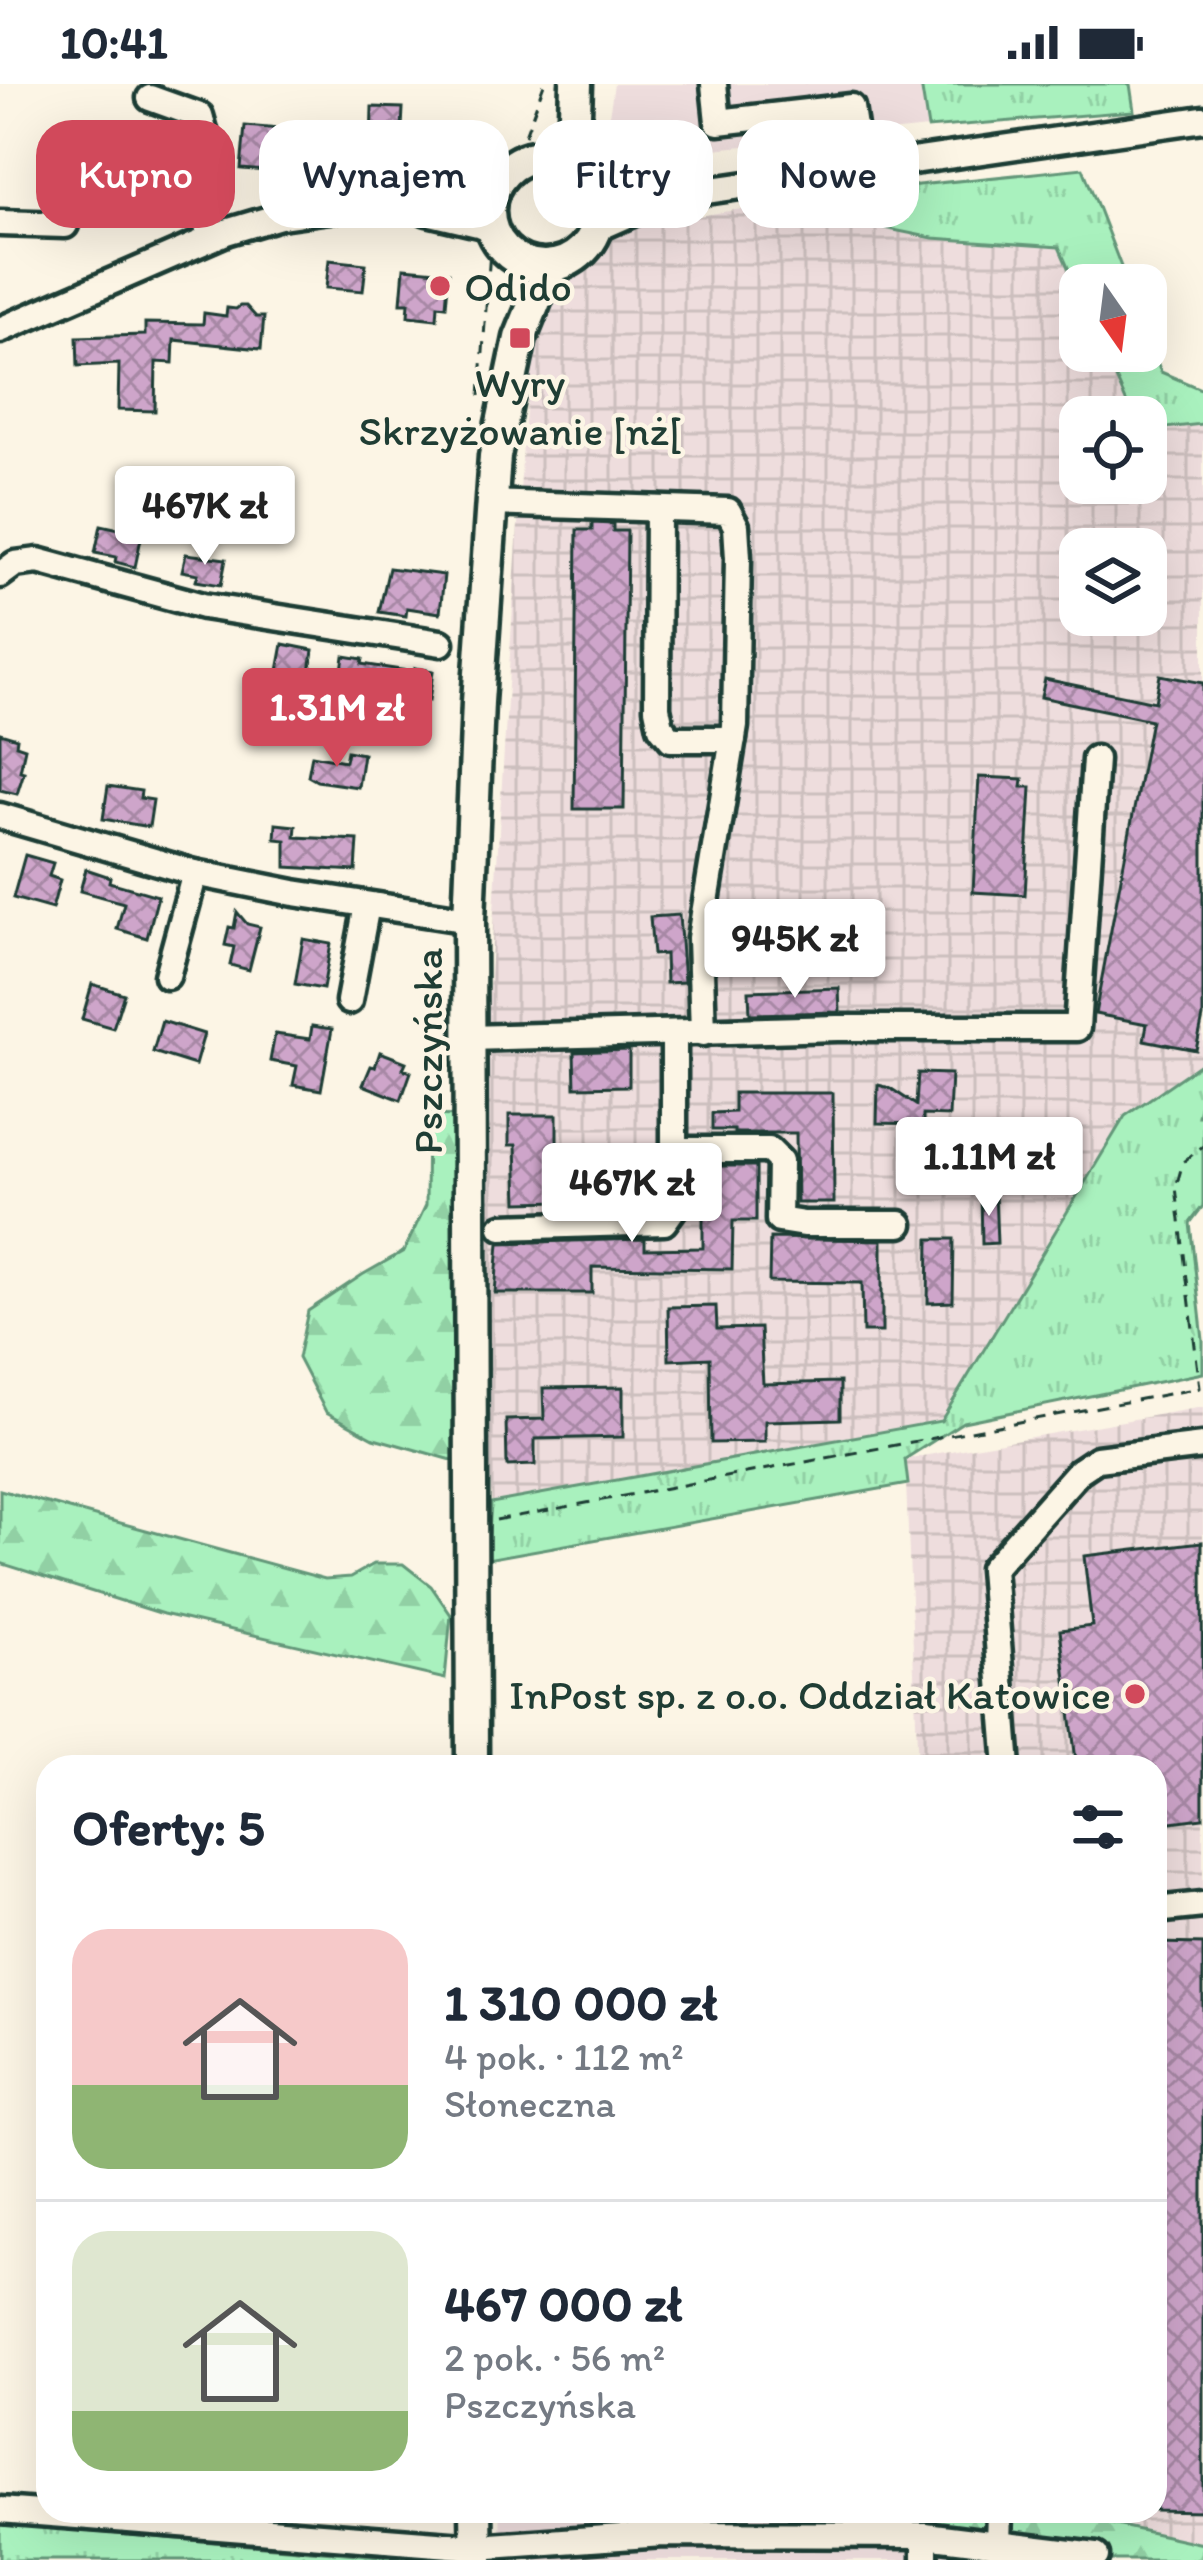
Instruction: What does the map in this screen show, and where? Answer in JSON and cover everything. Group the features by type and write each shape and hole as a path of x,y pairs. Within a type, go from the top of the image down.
{"main road":[{"path":"556,120 574,84"},
{"path":"574,84 574,120"},
{"path":"491,228 511,255 532,265 567,261 585,248 596,229"},
{"name":"Pszczyńska","path":"511,255 518,284 520,338"},
{"name":"Pszczyńska","path":"472,1755 469,920 478,702 495,456 520,338 544,279 556,265"}],"street":[{"path":"714,84 718,122 851,106 853,120"},
{"path":"150,98 200,116 204,130 200,205 211,238"},
{"path":"919,159 1203,119"},
{"path":"0,330 211,238 259,223"},
{"path":"0,224 36,225"},
{"path":"491,503 728,511 736,526 733,739 700,938 703,1033"},
{"path":"658,509 657,708 662,727 671,739 733,739"},
{"path":"0,575 15,564 38,561 203,606 441,643"},
{"path":"469,1038 837,1028 1077,1028 1095,759"},
{"path":"0,816 195,873 469,920"},
{"path":"167,976 195,873"},
{"path":"349,1000 367,904"},
{"path":"502,1227 664,1222 674,1208 674,1034"},
{"path":"674,1150 770,1150 779,1161 779,1220 804,1225 900,1225"},
{"path":"1007,1755 992,1569 1079,1472 1097,1459 1203,1446"},
{"path":"1167,1909 1203,1905"},
{"path":"0,2510 36,2513"},
{"path":"144,2523 476,2553 663,2534 925,2547 998,2544 1096,2556"},
{"path":"998,2544 999,2523"}],"path":[{"path":"471,1525 1200,1388 1176,1187 1183,1162 1203,1146"}],"shaded area":[{"path":"614,84 921,84 928,128 919,129 919,120 737,120 737,147 713,149 713,120 608,120"},
{"path":"737,210 737,228 884,228 933,238 1059,247 1066,264 1059,264 1059,372 1113,372 1124,396 1059,396 1059,504 1167,504 1167,428 1203,424 1203,1062 1125,1116 941,1421 492,1503 481,1363 487,1024 523,444 540,258 593,233 624,228 713,228 713,214"},
{"path":"1203,1407 1203,2544 1107,2523 1167,2523 1167,1755 917,1755 905,1459"},
{"path":"501,2523 893,2523 1042,2560 499,2560"}],"green space":[{"path":"921,84 1130,84 1134,111 928,128"},
{"path":"1083,168 1120,264 1066,264 1059,247 933,238 884,228 919,228 919,185"},
{"path":"1113,372 1161,372 1203,390 1203,424 1167,428 1167,396 1124,396"},
{"path":"1203,1062 1198,1116 1203,1116 1203,1206 1190,1223 1203,1373 963,1422 905,1459 908,1484 487,1559 491,1503 941,1421 1125,1116"},
{"path":"427,1115 458,1116 459,1462 374,1438 326,1412 298,1358 308,1311 404,1251 426,1205"},
{"path":"0,1490 325,1579 351,1577 374,1564 403,1564 431,1586 451,1615 445,1679 163,1614 0,1563"},
{"path":"893,2523 1107,2523 1203,2544 1203,2560 1042,2560"},
{"path":"0,2524 416,2559 418,2560 0,2560"}],"building":[{"path":"372,107 403,108 402,120 372,120"},
{"path":"245,126 259,127 259,170 241,169"},
{"path":"329,260 366,264 363,291 326,288"},
{"path":"404,268 449,272 446,306 438,305 437,319 408,316 409,303 401,303"},
{"path":"240,306 264,317 261,349 174,340 173,363 156,362 155,411 118,410 119,364 78,366 77,337 145,335 145,323 203,324 204,313 226,316 227,308"},
{"path":"592,523 613,524 613,531 627,531 624,809 574,809 577,530 592,530"},
{"path":"101,525 142,534 135,567 95,553"},
{"path":"186,554 226,559 221,585 196,581 198,574 182,571"},
{"path":"389,568 444,575 440,613 407,608 406,616 379,612"},
{"path":"283,644 313,650 310,672 278,671"},
{"path":"344,656 363,659 362,664 433,671 429,700 403,696 404,690 340,685"},
{"path":"1160,675 1203,683 1203,1017 1196,1050 1144,1040 1147,1024 1095,1014 1151,720 1041,697 1045,679 1155,702"},
{"path":"0,733 17,738 16,745 25,748 17,794 0,790"},
{"path":"347,751 363,754 358,787 308,776 312,755 345,761"},
{"path":"979,777 1023,779 1022,787 1031,787 1025,895 973,892"},
{"path":"108,786 141,791 140,798 153,800 149,827 103,819"},
{"path":"276,824 296,826 295,837 358,840 356,871 286,867 286,840 275,839"},
{"path":"25,855 53,863 49,876 60,880 52,909 13,898"},
{"path":"86,869 110,877 109,882 158,896 147,938 117,929 124,903 80,891"},
{"path":"237,912 247,924 260,927 249,970 230,965 234,947 225,945"},
{"path":"679,915 684,982 666,983 665,954 653,955 650,917"},
{"path":"303,939 331,944 323,989 295,984"},
{"path":"92,984 124,994 113,1028 82,1019"},
{"path":"839,988 840,1012 750,1014 749,991"},
{"path":"162,1021 204,1034 195,1065 153,1052"},
{"path":"312,1026 332,1029 321,1090 293,1085 297,1066 270,1061 275,1034 310,1039"},
{"path":"629,1050 629,1086 575,1087 574,1052"},
{"path":"380,1052 406,1062 403,1069 411,1072 401,1100 363,1085"},
{"path":"918,1073 951,1074 949,1116 923,1115 923,1124 877,1123 878,1085 916,1105"},
{"path":"734,1093 833,1093 834,1203 797,1203 796,1133 712,1130 712,1113 734,1112"},
{"path":"509,1115 557,1115 557,1150 646,1148 648,1199 518,1202 516,1145 509,1145"},
{"path":"710,1166 756,1166 756,1221 733,1221 732,1269 592,1267 592,1293 495,1293 499,1243 645,1239 645,1249 703,1248 703,1185 710,1185"},
{"path":"981,1193 995,1193 997,1243 982,1244"},
{"path":"770,1238 882,1240 882,1332 863,1332 862,1283 769,1282"},
{"path":"929,1239 954,1239 953,1302 928,1303"},
{"path":"716,1306 717,1329 760,1328 763,1384 840,1382 840,1419 765,1421 765,1442 711,1443 710,1358 669,1360 668,1307"},
{"path":"623,1387 623,1437 535,1439 535,1465 507,1466 506,1420 544,1419 543,1388"},
{"name":"InPost sp. z o.o. Oddział Katowice","path":"1202,1542 1203,1818 1167,1822 1167,1755 1075,1755 1060,1630 1092,1626 1084,1556"},
{"path":"1167,1943 1203,1944 1203,2511 1167,2510"}],"place":[{"name":"Odido","path":"440,286"},
{"name":"Wyry Skrzyżowanie [nż[","path":"520,338"},
{"name":"InPost sp. z o.o. Oddział Katowice","path":"1135,1694"}]}
